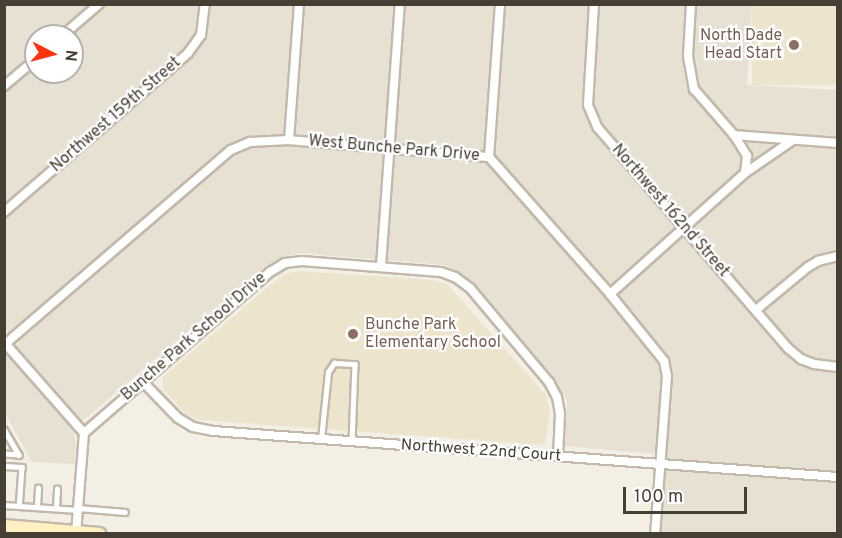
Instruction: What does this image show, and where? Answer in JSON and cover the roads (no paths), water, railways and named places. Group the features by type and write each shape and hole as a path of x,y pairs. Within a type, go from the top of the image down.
{"main road":[{"path":"4,526 100,534"}],"street":[{"path":"76,24 99,4"},
{"name":"Northwest 159th Street","path":"4,212 188,53 201,35 205,4"},
{"path":"289,140 300,4"},
{"path":"381,266 400,4"},
{"path":"489,157 500,4"},
{"name":"Northwest 162nd Street","path":"594,4 588,87 592,117 598,128 789,349 801,359 837,367"},
{"path":"692,4 688,56 693,89 734,135 745,152 762,160"},
{"path":"4,86 24,69"},
{"path":"734,135 837,143"},
{"path":"745,174 744,142 749,136"},
{"path":"774,137 776,149"},
{"name":"West Bunche Park Drive","path":"5,344 231,150 250,142 289,140 489,157 610,294 664,361 667,376 655,534"},
{"path":"610,294 745,174 776,149 793,140"},
{"path":"756,310 808,267 818,261 837,256"},
{"name":"Bunche Park School Drive","path":"84,433 270,272 285,263 302,261 441,272 456,277 470,288 553,390 560,414 558,456"},
{"path":"5,344 84,433 76,533"},
{"name":"Northwest 22nd Court","path":"143,382 178,418 193,427 213,431 837,477"}],"lane":[{"path":"321,439 328,372 334,363 355,364 352,441"},
{"path":"4,429 19,454 4,454"},
{"path":"4,466 22,467 19,506"},
{"path":"37,507 38,488"},
{"path":"56,508 57,489"},
{"path":"4,505 125,512"}],"place":[{"name":"North Dade Head Start","path":"794,45"},
{"name":"Bunche Park Elementary School","path":"353,334"}]}
